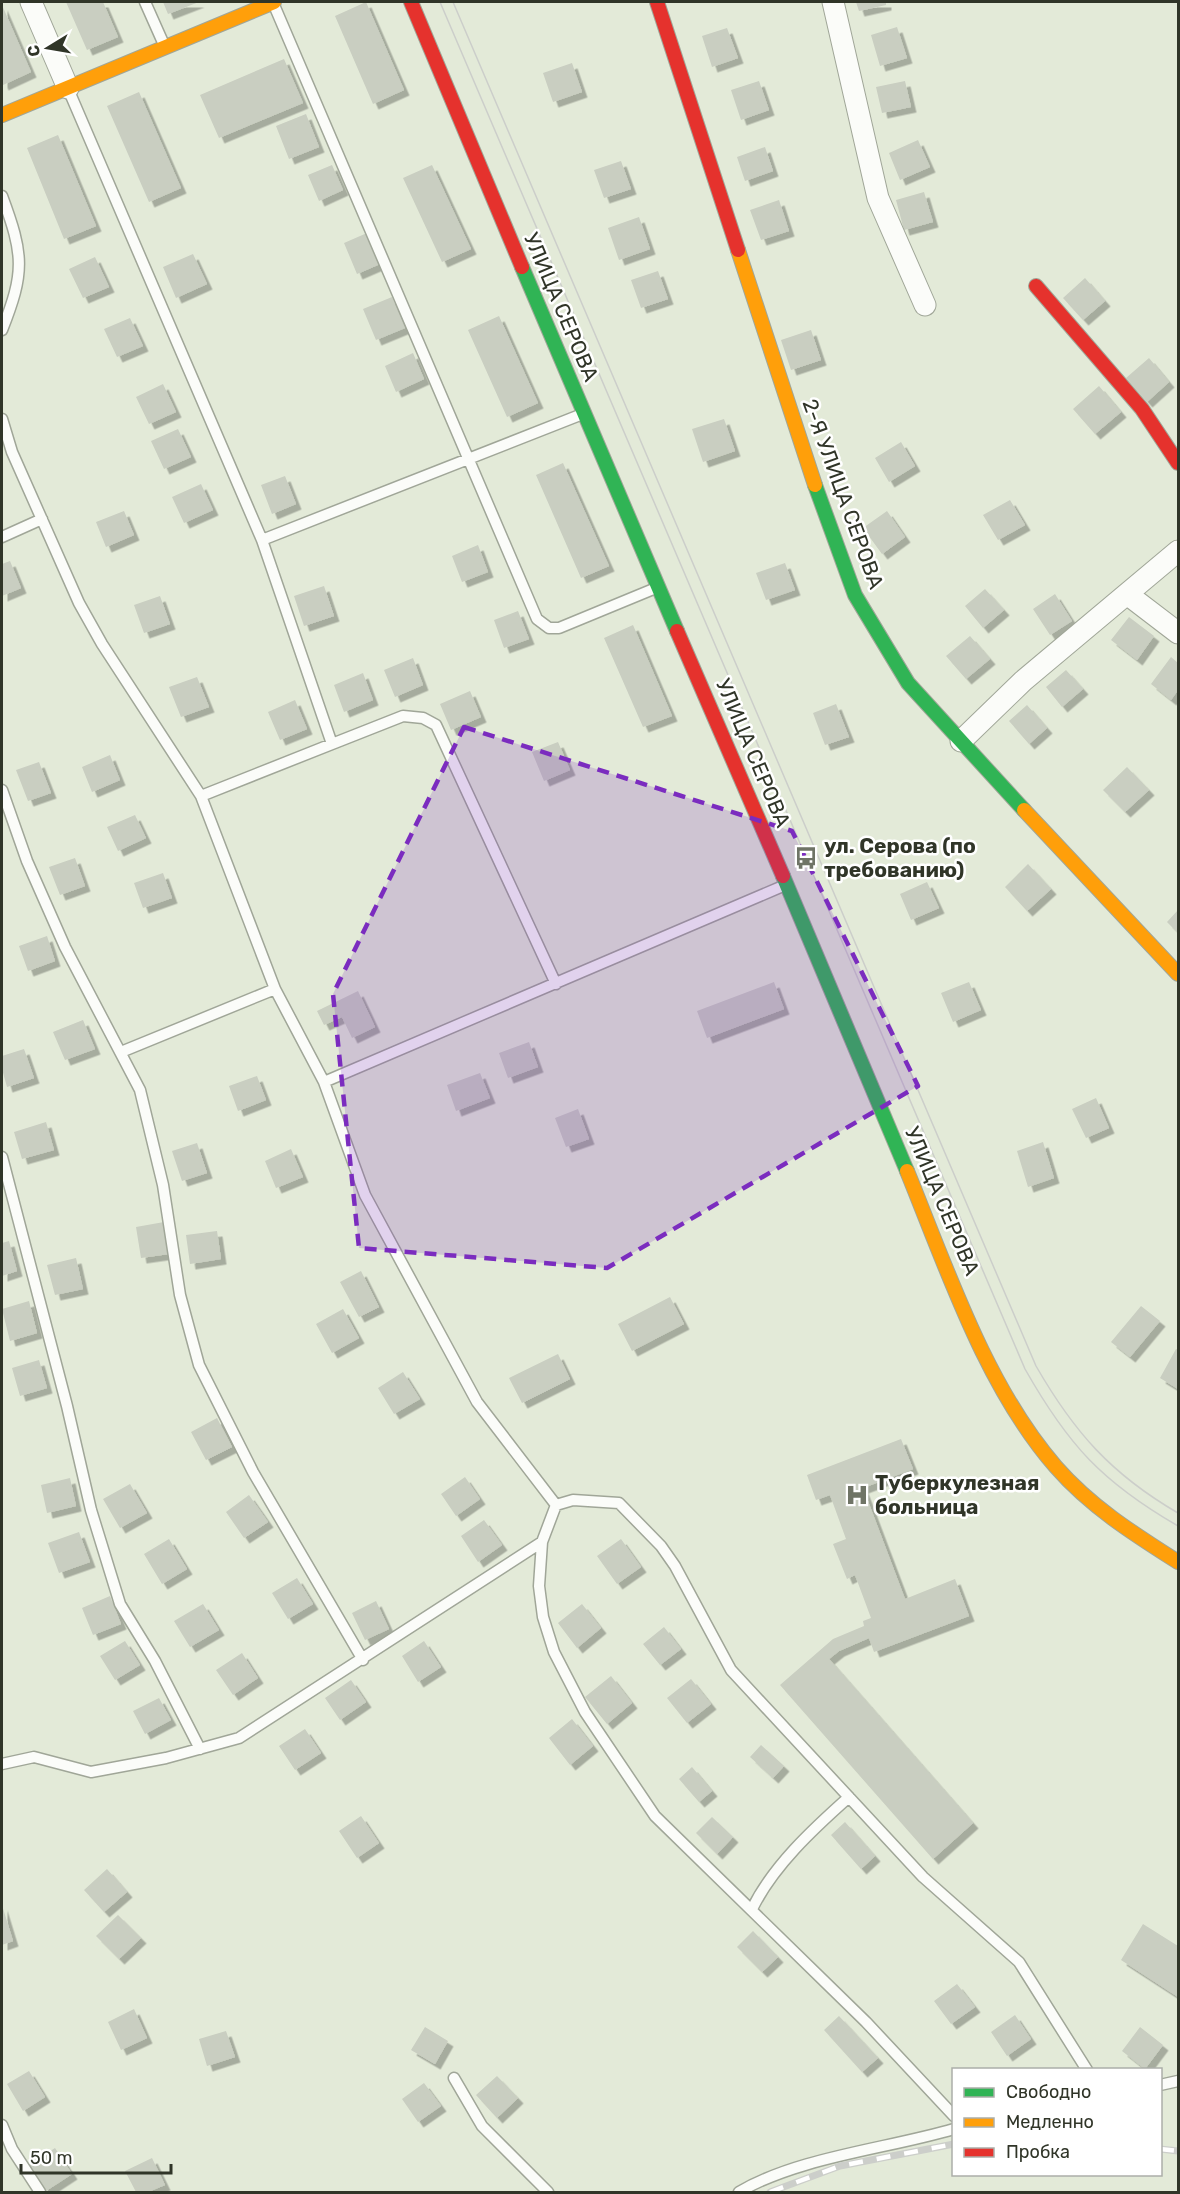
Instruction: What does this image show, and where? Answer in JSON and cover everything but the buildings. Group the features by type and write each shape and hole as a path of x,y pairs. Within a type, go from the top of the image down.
{"main road":[{"path":"2,115 274,2"},
{"name":"УЛИЦА СЕРОВА","path":"411,2 583,414 659,586 973,1331 1010,1402 1056,1467 1110,1519 1179,1562"},
{"name":"2-Я УЛИЦА СЕРОВА","path":"657,2 846,577 876,634 903,676 1048,837 1179,974"},
{"path":"1036,286 1142,409 1179,464"}],"street":[{"path":"31,2 68,88"},
{"path":"833,2 878,198 925,306"},
{"path":"961,741 1023,681 1179,551"},
{"path":"1127,594 1179,633"}],"lane":[{"path":"145,2 165,47"},
{"path":"274,2 537,619 549,628 559,628 659,586"},
{"path":"68,88 262,540 332,744"},
{"path":"2,196 20,256 18,290 2,330"},
{"path":"262,540 583,414"},
{"path":"2,419 12,452 79,603 102,644 201,796 275,989 324,1082 365,1195 477,1402 556,1506"},
{"path":"2,537 42,519"},
{"path":"201,796 403,716 423,718 436,725 556,984"},
{"path":"2,790 27,861 65,947 140,1090 163,1185 180,1295 199,1365 253,1472 363,1660"},
{"path":"324,1082 786,885"},
{"path":"121,1052 275,989"},
{"path":"2,1157 67,1406 91,1510 120,1604 155,1660 200,1749"},
{"path":"952,2114 866,2022 655,1816 585,1712 554,1652 543,1617 539,1586 542,1542 556,1506 573,1500 619,1503 637,1520 661,1546 689,1588 731,1670 923,1877 1019,1962 1086,2068"},
{"path":"2,1764 34,1757 92,1772 200,1749 238,1738 363,1660 542,1542"},
{"path":"752,1909 762,1888 778,1869 849,1797"},
{"path":"454,2078 482,2126 548,2193"},
{"path":"1162,2085 1179,2081"},
{"path":"2,2125 12,2149 40,2193"},
{"path":"739,2193 762,2179 823,2161 903,2144 952,2130"}],"highlighted area":[{"path":"464,727 792,831 918,1086 607,1268 359,1248 333,994"}],"tram line":[{"path":"440,2 1025,1369 1056,1419 1089,1459 1128,1494 1178,1526"},
{"path":"453,2 1036,1366 1050,1390 1096,1450 1133,1483 1178,1513"}],"railway":[{"path":"770,2192 840,2166 952,2144"},
{"path":"1162,2149 1178,2151"}],"traffic: fast":[{"path":"522,267 677,631"},
{"path":"815,485 855,595 908,683 1024,810"},
{"path":"783,876 907,1171"}],"traffic: slow":[{"path":"2,115 274,2"},
{"path":"738,250 815,485"},
{"path":"1024,810 1178,974"},
{"path":"907,1171 970,1326 1009,1401 1031,1435 1056,1467 1084,1495 1129,1530 1178,1562"}],"traffic: jam":[{"path":"411,2 522,267"},
{"path":"657,2 738,250"},
{"path":"1036,286 1142,409 1178,463"},
{"path":"677,631 783,876"}],"place":[{"name":"ул. Серова (по требованию)","path":"806,858"},
{"name":"Туберкулезная больница","path":"857,1495"}]}
